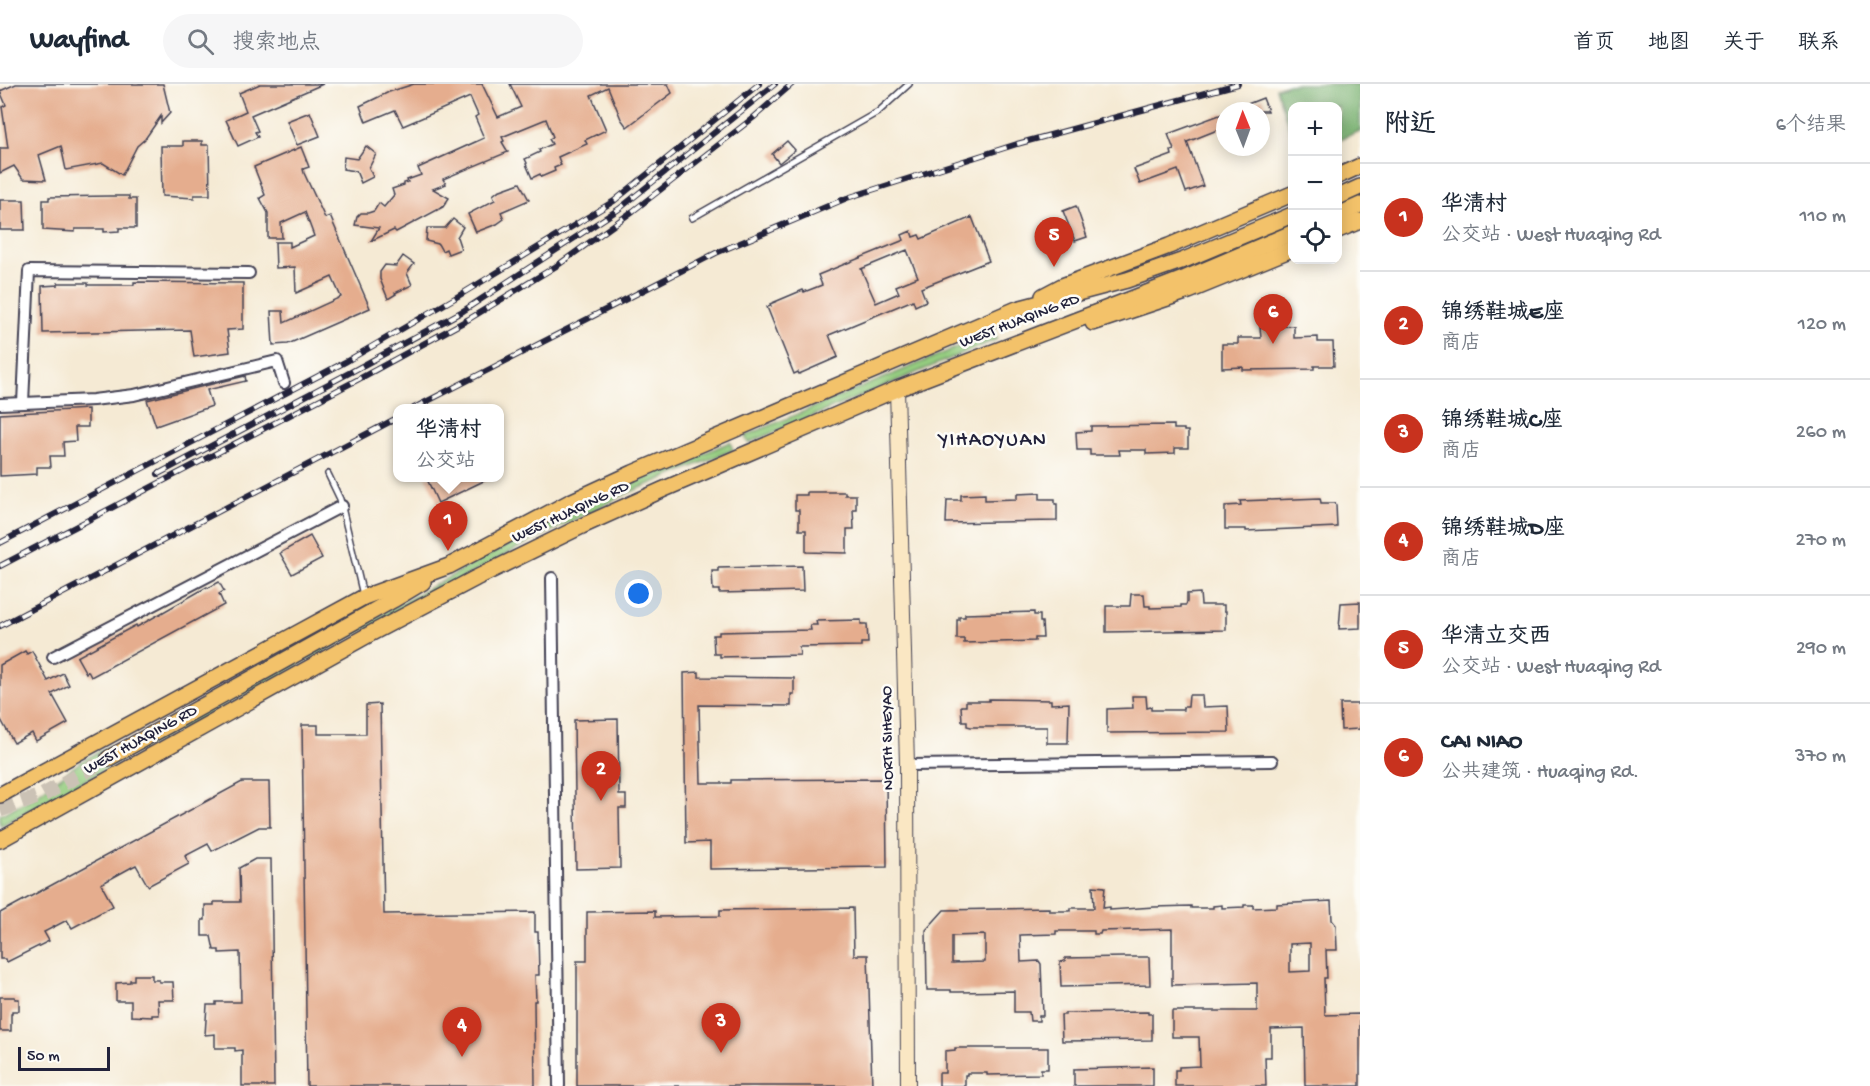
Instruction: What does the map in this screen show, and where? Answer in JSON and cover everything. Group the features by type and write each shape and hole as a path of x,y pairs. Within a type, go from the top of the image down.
{"main road":[{"path":"1342,174 1360,166"},
{"path":"1342,195 1360,188"},
{"path":"1017,309 1062,286 1169,246 1288,196"},
{"path":"1342,212 1360,205"},
{"name":"WEST HUAQING RD","path":"0,795 364,597 449,566 541,517 633,473 1017,309 1127,280 1184,260 1288,217"},
{"path":"1342,228 1360,221"},
{"name":"WEST HUAQING RD","path":"0,840 370,634 476,578 642,499 897,389 1186,278 1288,235"},
{"path":"1031,336 1079,328 1189,291 1288,251"},
{"path":"109,758 383,606 449,566"}],"street":[{"path":"23,403 29,271 249,273"},
{"path":"0,404 93,400 134,395 277,361 284,383"},
{"name":"NORTH SIHEYAO","path":"897,389 907,765 908,1086"},
{"path":"53,657 342,506"},
{"path":"552,578 559,1086"},
{"path":"907,765 1272,761"}],"lane":[{"path":"693,218 878,112 909,84"},
{"path":"328,474 342,506 364,597"}],"green space":[{"path":"1289,84 1360,84 1360,131 1342,138 1342,102 1288,102 1288,125 1276,88"},
{"path":"994,332 997,339 748,443 745,436"},
{"path":"730,442 733,450 630,492 529,542 0,826 0,815 32,798 82,761 111,745 118,759 524,536 628,486"}],"building":[{"path":"16,84 163,84 170,113 161,123 161,116 145,139 137,146 122,175 103,163 66,170 61,146 39,155 46,180 23,179 14,166 0,173 0,148 8,148 2,107 6,105 0,91"},
{"path":"260,84 323,84 251,115 258,131 255,132 258,137 238,146 226,120 246,111 239,93"},
{"path":"414,84 482,84 498,117 521,107 510,84 668,84 672,93 627,127 621,119 608,87 591,95 606,130 585,140 587,144 558,157 561,165 554,168 555,171 541,177 540,174 532,178 525,159 552,144 549,139 553,137 546,119 502,137 504,141 502,142 508,152 443,179 446,184 433,189 449,198 443,207 396,232 394,230 371,241 379,228 355,225 361,213 374,211 379,203 384,207 394,195 392,189 421,175 418,168 484,138 470,97 403,126 395,110 366,122 360,106 389,92"},
{"path":"1263,98 1265,102 1253,102"},
{"path":"310,112 320,136 297,145 287,121"},
{"path":"1216,116 1216,131 1187,142 1203,186 1186,192 1178,170 1140,184 1134,169 1172,155 1171,151 1174,150 1168,134"},
{"path":"183,141 202,141 202,145 209,145 210,195 194,195 194,198 162,196 161,146 183,146"},
{"path":"787,141 795,150 779,163 772,154"},
{"path":"366,146 376,154 369,168 373,177 361,183 356,171 343,169 344,157 357,159"},
{"path":"301,147 309,167 303,169 304,173 325,218 330,216 370,308 288,344 273,345 271,311 283,311 284,323 341,297 332,277 296,293 295,267 276,268 275,242 290,242 290,247 314,236 305,212 281,223 282,238 268,238 268,213 260,198 265,195 254,167"},
{"path":"520,183 529,200 501,212 504,219 476,232 468,214 495,200 493,195 498,191"},
{"path":"129,196 129,199 136,199 136,228 119,228 119,231 104,232 104,229 75,229 75,232 43,230 43,200 49,200 49,197"},
{"path":"0,200 24,200 25,230 0,230"},
{"path":"1076,206 1087,237 1075,241 1063,211"},
{"path":"972,217 989,261 921,288 926,301 915,306 913,300 829,335 838,357 799,374 798,372 794,374 767,307 803,290 804,292 822,285 818,275 904,240 902,235 911,231 913,237 919,235 921,239","holes":["907,250 918,277 896,286 899,293 876,303 861,269"]},
{"path":"453,219 463,227 457,237 461,249 448,254 446,249 442,251 438,244 426,241 427,228 445,228"},
{"path":"403,256 414,264 407,273 412,285 388,299 380,279 380,272 385,265 396,266"},
{"path":"134,282 243,283 243,329 227,330 230,352 194,357 190,330 43,333 42,286 58,285 58,283 134,285"},
{"path":"1294,326 1294,338 1318,337 1318,342 1333,342 1334,366 1314,366 1314,369 1222,368 1222,344 1238,344 1238,338 1261,338 1260,327"},
{"path":"245,376 246,381 207,390 212,406 156,426 147,400"},
{"path":"88,409 88,427 75,427 76,441 63,442 64,456 50,456 51,467 37,467 37,474 0,476 0,414"},
{"path":"1174,425 1174,429 1188,431 1188,448 1175,448 1175,453 1146,454 1146,450 1119,450 1120,455 1090,455 1090,450 1077,450 1076,432 1091,431 1091,426"},
{"path":"428,482 482,482 438,503"},
{"path":"807,492 845,492 845,495 856,495 856,509 853,509 854,529 847,529 847,553 806,552 806,530 799,530 799,510 795,510 795,495 807,495"},
{"path":"1040,493 1040,499 1055,499 1057,521 946,523 947,500 961,500 961,495 985,494 985,500 1017,499 1017,494"},
{"path":"1320,498 1321,503 1335,503 1337,527 1246,531 1246,529 1225,529 1225,506 1241,505 1240,501"},
{"path":"310,536 322,558 292,574 280,553"},
{"path":"802,566 803,591 719,593 719,590 713,590 712,571 718,571 718,568"},
{"path":"219,582 224,591 219,594 224,605 91,677 88,671 86,673 77,657"},
{"path":"1200,593 1201,605 1224,605 1226,630 1106,632 1106,606 1130,606 1131,594 1144,594 1145,606 1150,606 1150,608 1181,607 1181,605 1186,605 1187,594"},
{"path":"1360,602 1360,628 1339,629 1341,603"},
{"path":"1034,612 1034,615 1040,615 1043,638 1035,638 1035,641 964,643 964,639 957,639 957,620 959,617 965,617 965,614"},
{"path":"861,620 861,624 867,624 868,643 861,643 861,646 799,647 800,655 720,657 720,654 714,654 713,635 719,635 719,632 811,630 810,625 817,625 816,621"},
{"path":"25,651 27,654 32,651 48,681 63,673 69,685 52,694 68,723 36,741 32,733 14,743 0,718 0,665"},
{"path":"699,672 699,677 794,678 791,706 699,705 701,783 731,783 731,780 886,779 887,867 710,869 710,842 686,843 684,673"},
{"path":"1189,695 1202,695 1203,707 1228,706 1229,732 1107,733 1107,709 1133,708 1132,696 1146,696 1147,708 1151,707 1151,710 1183,710 1183,707 1188,707"},
{"path":"989,699 1051,700 1051,704 1069,703 1068,743 1047,743 1047,727 971,727 967,726 967,721 962,721 961,706 966,706 966,701 989,701"},
{"path":"380,704 384,914 535,912 539,975 535,975 536,1001 534,1001 535,1086 307,1086 302,725 318,725 318,734 366,734 366,705"},
{"path":"1340,704 1360,704 1360,729 1341,730"},
{"path":"618,719 619,795 626,795 626,808 619,808 620,868 576,869 574,720"},
{"path":"242,782 269,782 270,827 259,827 212,851 208,844 185,856 189,864 148,886 136,865 101,884 113,906 72,928 67,920 44,932 49,941 7,962 5,959 0,959 0,913"},
{"path":"255,859 271,859 274,1086 242,1086 242,1050 215,1048 215,1034 205,1035 207,1005 216,1005 216,1002 241,1002 240,952 219,953 219,950 214,950 211,936 202,936 205,905 214,905 214,902 240,902 239,868"},
{"path":"1093,886 1105,887 1103,908 1110,907 1110,910 1191,906 1191,908 1213,908 1213,906 1222,905 1222,908 1253,905 1253,908 1277,907 1277,904 1331,901 1332,920 1336,925 1337,950 1326,950 1325,1015 1360,1014 1360,1086 1305,1086 1304,1028 1271,1029 1271,1057 1265,1057 1266,1086 1175,1086 1175,1070 1179,1070 1179,1067 1200,1066 1199,1037 1172,1037 1172,1011 1257,1011 1257,983 1172,985 1172,929 1101,931 1100,934 1094,934 1094,931 1056,931 1056,934 1020,935 1021,962 1039,961 1041,964 1043,1016 1039,1016 1039,1021 1030,1021 1029,1012 1014,1012 1014,991 927,990 926,930 944,910 1049,908 1049,911 1070,911 1070,908 1094,908","holes":["985,935 985,962 952,963 952,936","1310,943 1310,971 1290,972 1290,944"]},
{"path":"853,908 854,955 868,955 872,1086 577,1086 577,961 587,961 587,912 655,911 655,917 720,916 720,910"},
{"path":"1149,957 1150,985 1061,987 1060,962 1065,961 1065,958"},
{"path":"134,975 152,975 152,980 173,982 174,1000 158,1000 159,1015 131,1016 131,1001 116,1001 116,983 130,982 134,980"},
{"path":"0,997 19,999 19,1011 12,1011 11,1014 11,1031 0,1031"},
{"path":"1148,1012 1152,1014 1152,1040 1062,1041 1061,1015 1065,1013"},
{"path":"955,1048 1048,1048 1048,1069 1041,1069 1041,1074 967,1073 965,1086 939,1086 939,1073 945,1073 945,1051 955,1050"},
{"path":"1153,1067 1153,1086 1074,1086 1074,1069"}],"tunnel":[{"path":"0,810 43,795 109,758"}],"railway":[{"path":"0,543 347,361 455,298 614,201 759,84"},
{"path":"158,474 463,311 619,209 775,84"},
{"path":"0,566 357,380 469,319 558,265 633,211 753,118 792,84"},
{"path":"422,404 716,253 847,198 1017,144 1238,84"},
{"path":"0,626 393,420"}],"place":[{"name":"华清立交西","path":"1054,267"},
{"name":"CAI NIAO","path":"1273,344"},
{"name":"华清村","path":"448,551"},
{"name":"锦绣鞋城E座","path":"601,801"},
{"name":"锦绣鞋城C座","path":"721,1053"},
{"name":"锦绣鞋城D座","path":"462,1057"}],"district":[{"name":"YIHAOYUAN","path":"993,441"}]}
